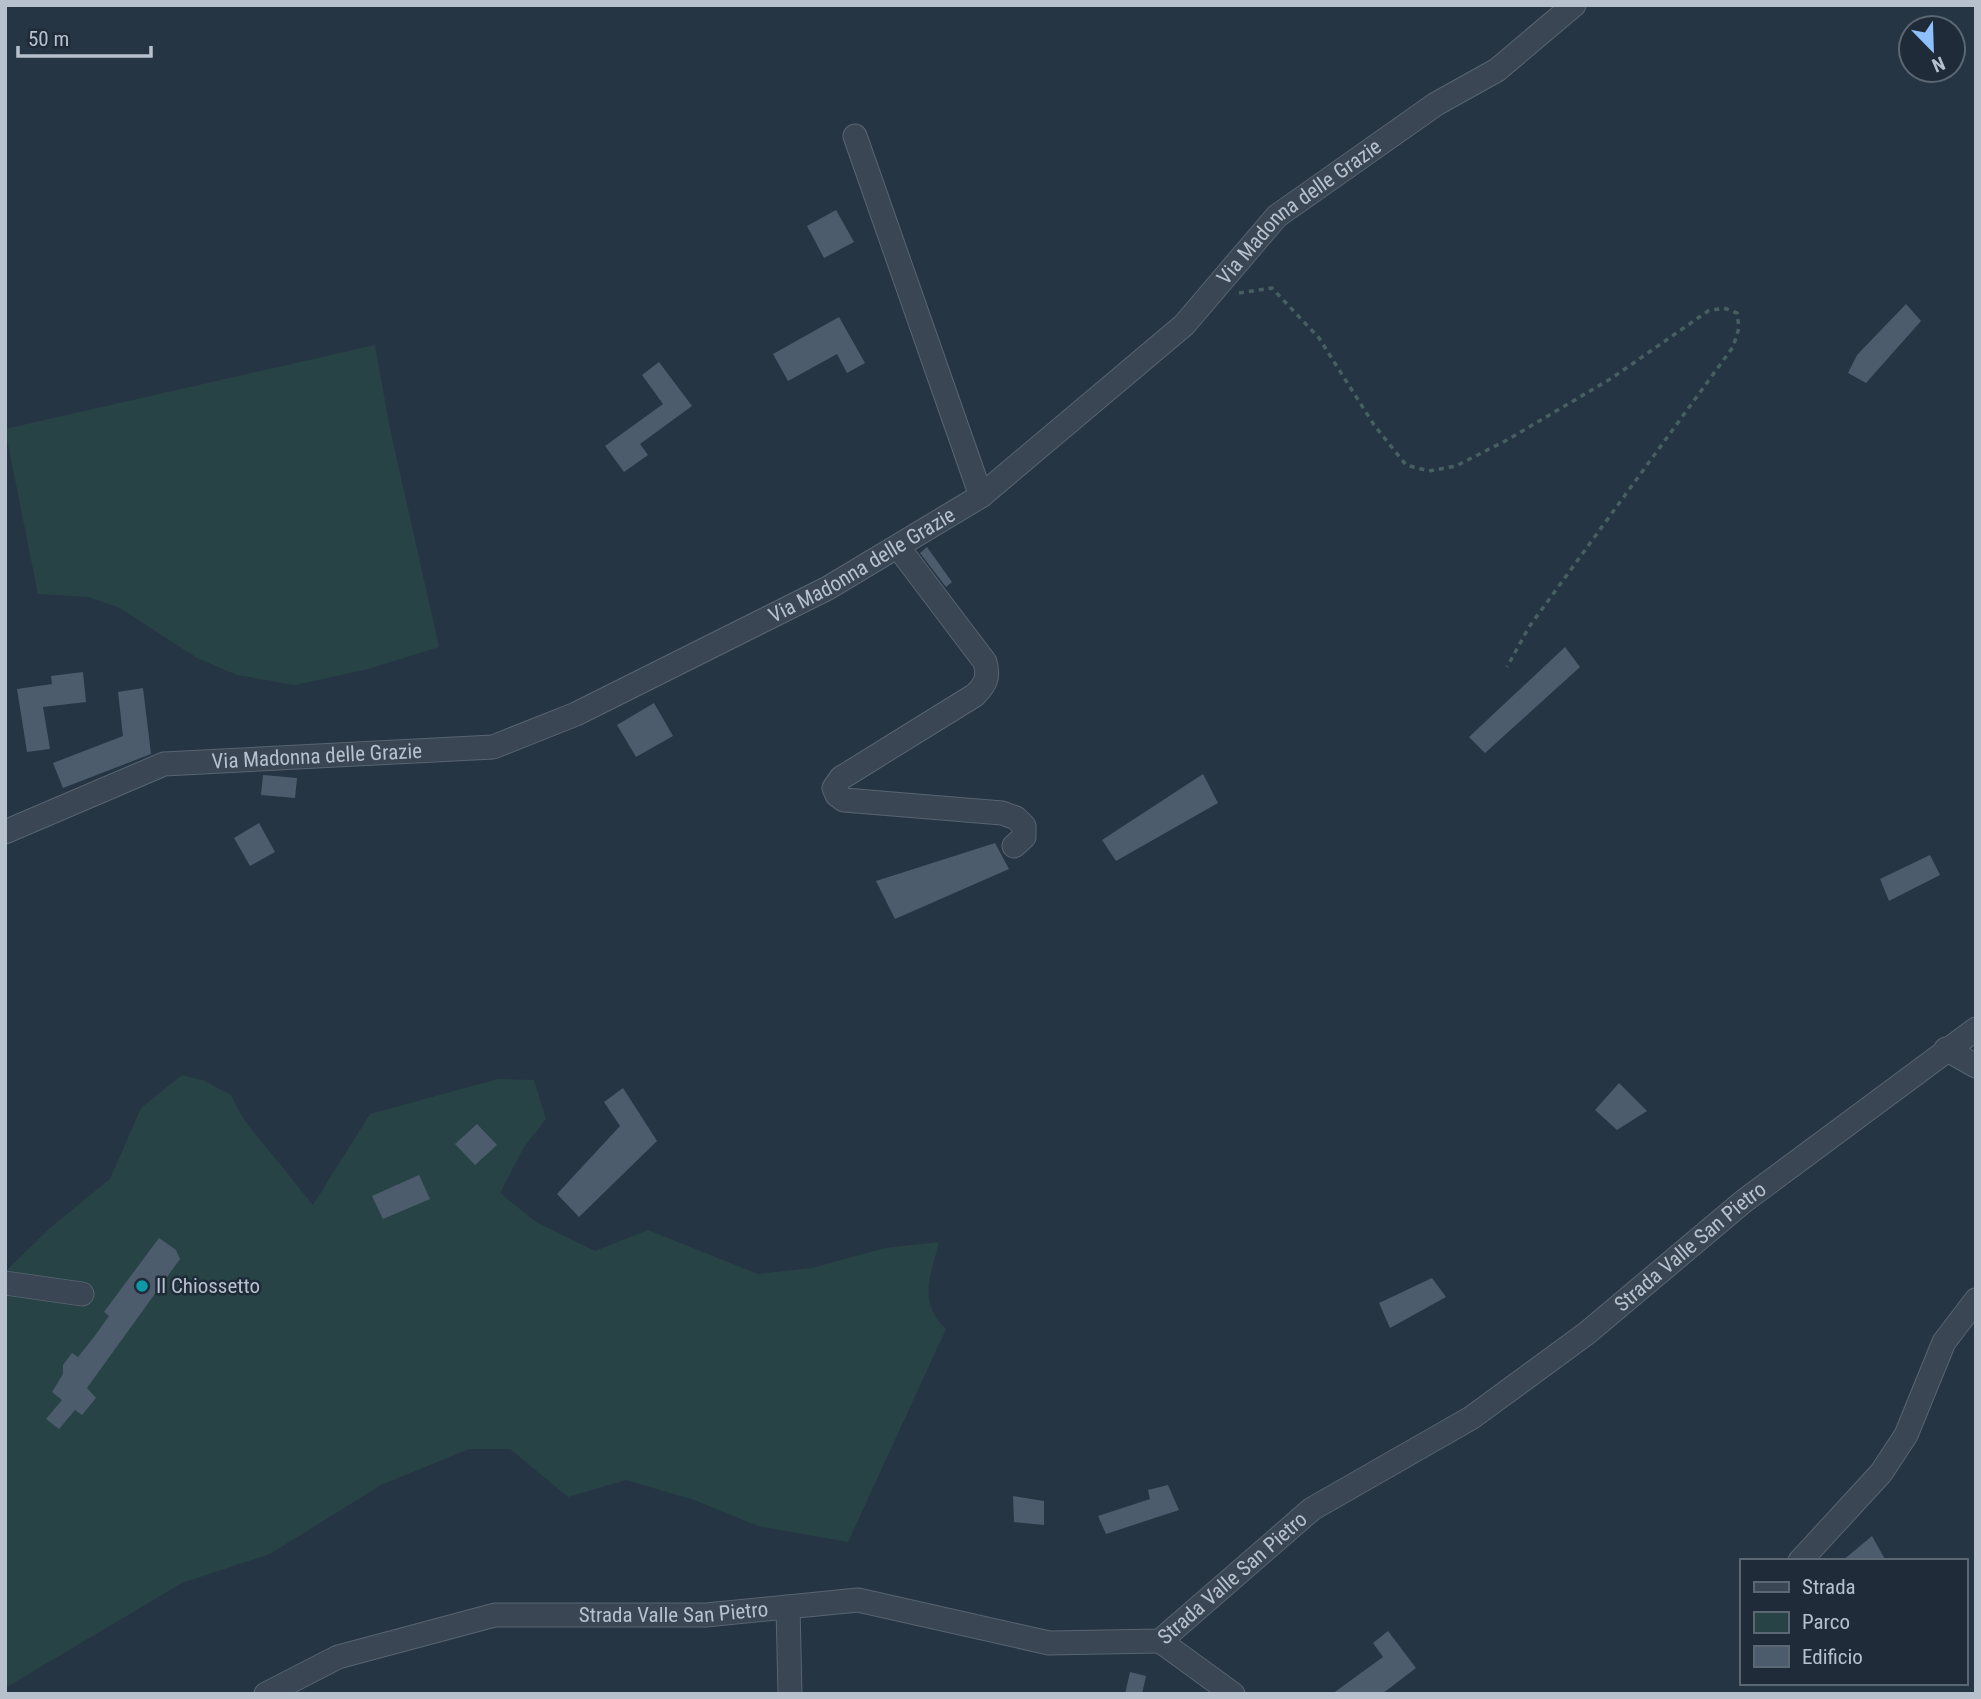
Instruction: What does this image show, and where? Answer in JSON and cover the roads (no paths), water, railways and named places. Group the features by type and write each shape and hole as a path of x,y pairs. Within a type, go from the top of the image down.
{"street":[{"name":"Via Madonna delle Grazie","path":"5,832 164,764 493,747 576,714 828,588 981,496 1184,325 1277,216 1436,104 1497,70 1574,5"},
{"path":"855,136 981,496"},
{"path":"898,547 985,662 988,673 985,685 975,695 841,778 834,788 836,795 844,800 1002,813 1016,818 1024,826 1024,837 1014,846"},
{"name":"Strada Valle San Pietro","path":"266,1694 338,1657 495,1615 706,1615 858,1600 1049,1643 1160,1641 1312,1509 1471,1418 1587,1333 1744,1201 1945,1049 1976,1029"},
{"path":"1945,1049 1976,1066"},
{"path":"5,1283 82,1294"},
{"path":"1802,1559 1881,1473 1906,1435 1944,1342 1976,1300"},
{"path":"788,1607 790,1694"},
{"path":"1160,1641 1233,1694"}],"place":[{"name":"Il Chiossetto","path":"142,1286"}]}
